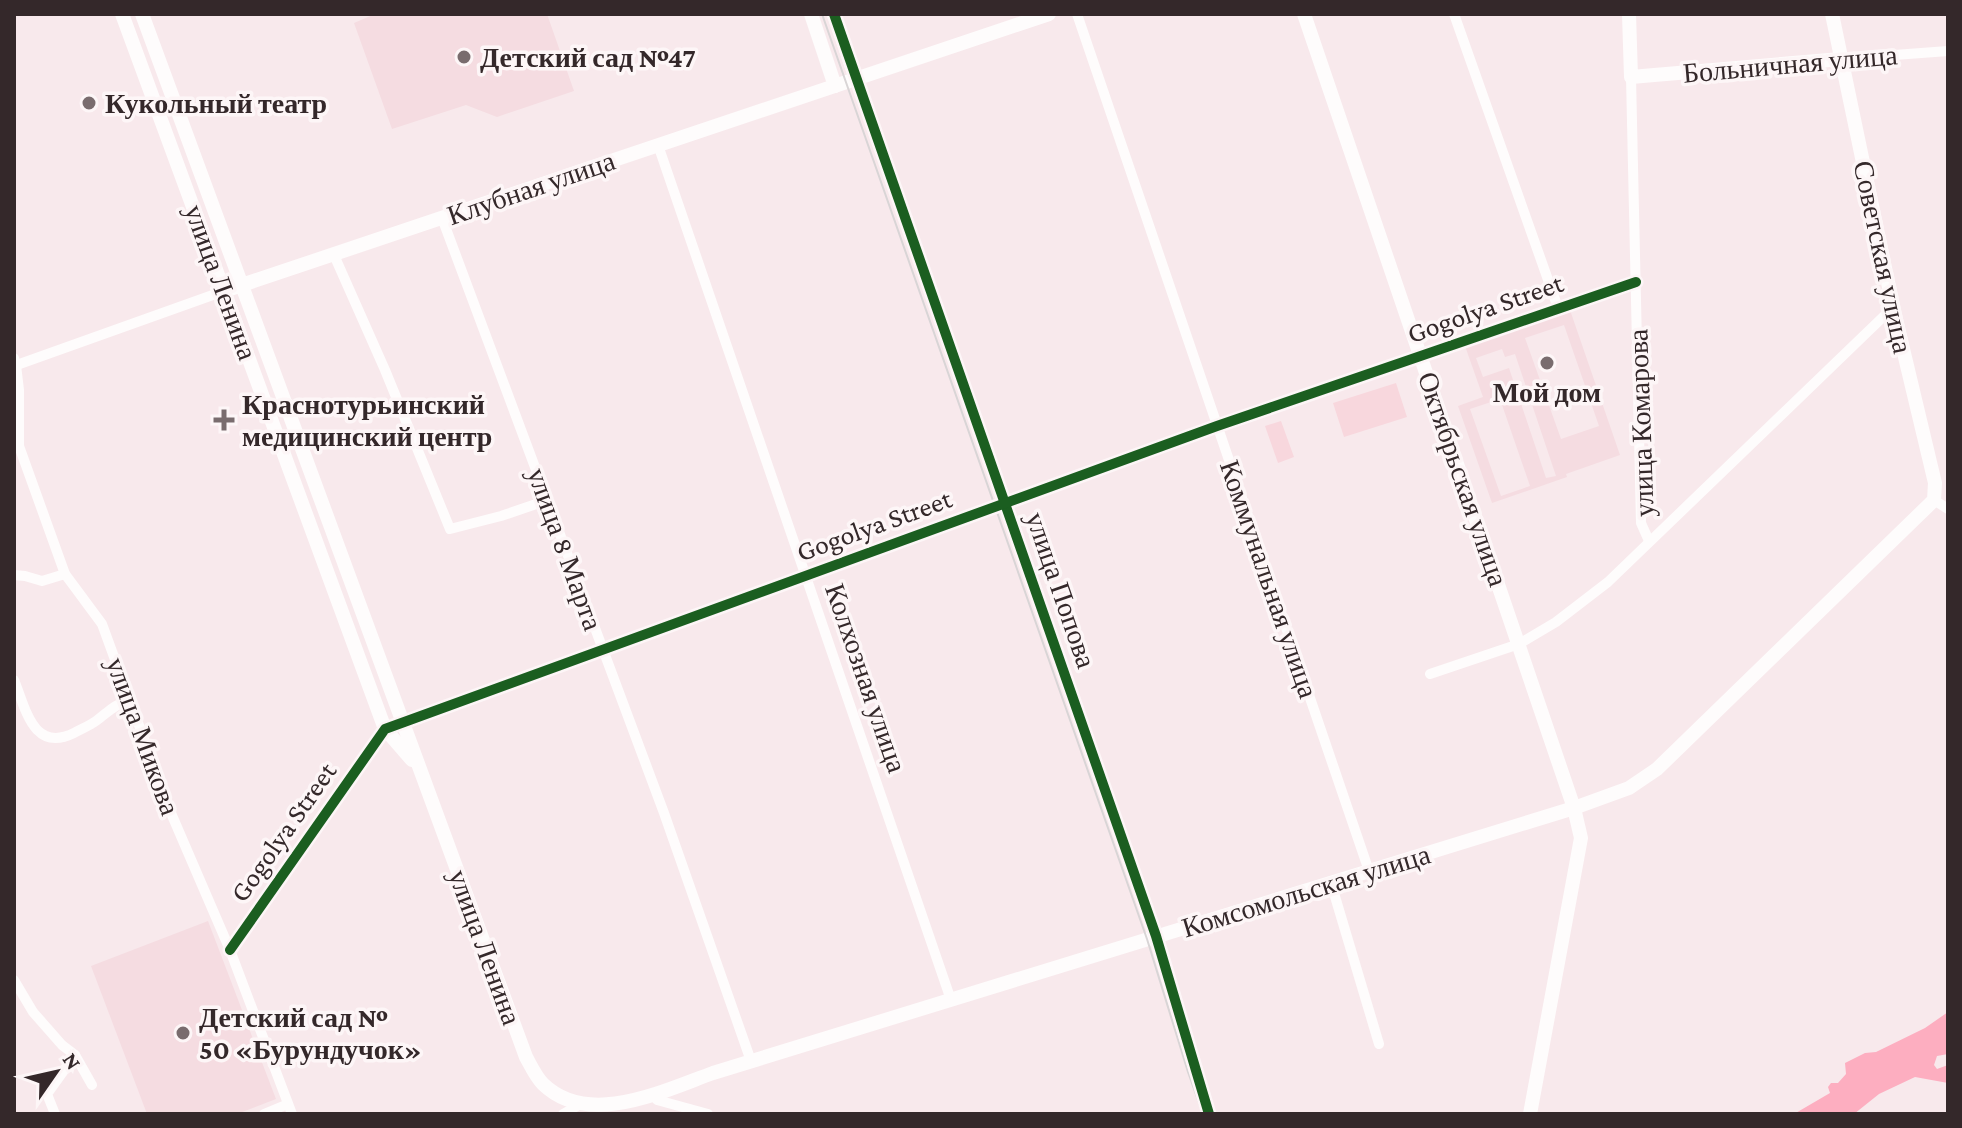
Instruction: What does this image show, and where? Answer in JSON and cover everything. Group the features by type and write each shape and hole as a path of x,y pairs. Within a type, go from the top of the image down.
{"main road":[{"name":"улица Ленина","path":"122,14 385,729 418,767"},
{"name":"улица Ленина","path":"142,14 526,1057 541,1083 562,1099 579,1105"},
{"path":"811,14 835,86"},
{"path":"834,14 856,79"},
{"name":"Клубная улица","path":"224,291 1049,14"},
{"name":"Октябрьская улица","path":"1304,14 1519,644 1574,808 1581,838 1530,1114"},
{"name":"улица Комарова","path":"1629,14 1631,77"},
{"name":"Советская улица","path":"1832,14 1894,311 1935,483 1934,500"},
{"name":"Больничная улица","path":"1631,77 1841,59"},
{"name":"Комсомольская улица","path":"579,1105 613,1105 653,1095 751,1061 1574,808 1629,788 1657,769 1934,500"},
{"path":"1156,936 1210,1112"}],"street":[{"name":"Коммунальная улица","path":"1077,14 1369,871"},
{"path":"1454,14 1558,308"},
{"name":"Больничная улица","path":"1841,59 1948,51"},
{"name":"улица Комарова","path":"1631,77 1641,523 1649,541 1883,317 1894,311"},
{"name":"улица Попова","path":"856,79 1156,936"},
{"name":"Колхозная улица","path":"658,145 951,1000"},
{"name":"улица 8 Марта","path":"442,218 664,813 751,1061"},
{"path":"334,255 450,529 548,500"},
{"name":"Gogolya Street","path":"230,950 385,729 1217,426 1636,282"},
{"name":"Клубная улица","path":"15,363 224,291"},
{"name":"улица Микова","path":"15,363 19,390 19,446 65,574 102,624 171,813 230,950 290,1109"},
{"path":"1934,500 1948,509"},
{"path":"1430,674 1519,644 1556,622 1608,582 1649,541"},
{"path":"14,575 42,581 65,574"},
{"path":"14,680 33,726 48,738 62,739 93,724 117,705 129,700"},
{"path":"1331,883 1379,1044"},
{"path":"14,980 33,1012 75,1055 92,1085"},
{"path":"55,1114 47,1094 75,1055"},
{"path":"653,1095 657,1100 708,1114"},
{"path":"563,1114 579,1105"},
{"path":"264,1114 290,1109"}],"shaded area":[{"name":"Детский сад №47","path":"375,14 547,14 574,91 497,117 466,105 392,129 354,23"},
{"path":"1570,310 1620,455 1492,503 1458,406 1483,397 1465,346","holes":["1564,325 1599,426 1561,439 1525,338","1502,349 1505,357 1515,354 1556,476 1546,478 1509,368 1483,377 1476,358","1500,399 1530,486 1501,496 1470,409"]},
{"path":"1396,383 1407,417 1344,437 1333,403"},
{"path":"1281,421 1294,457 1278,463 1265,426"},
{"name":"Детский сад № 50 «Бурундучок»","path":"208,921 276,1099 237,1114 147,1114 91,966"},
{"path":"1948,1012 1948,1054 1937,1056 1934,1065 1937,1069 1948,1065 1948,1083 1915,1077 1879,1094 1854,1114 1794,1114 1830,1093 1828,1087 1831,1083 1838,1083 1846,1074 1845,1063 1925,1028"}],"tram line":[{"path":"822,14 1147,939 1203,1114"}],"cycle path":[{"path":"834,14 1156,936 1209,1114"},
{"path":"230,950 385,729 1217,426 1636,282"}],"place":[{"name":"Детский сад №47","path":"464,57"},
{"name":"Кукольный театр","path":"89,103"},
{"name":"Мой дом","path":"1547,363"},
{"name":"Краснотурьинский медицинский центр","path":"224,420"},
{"name":"Детский сад № 50 «Бурундучок»","path":"183,1033"}]}
